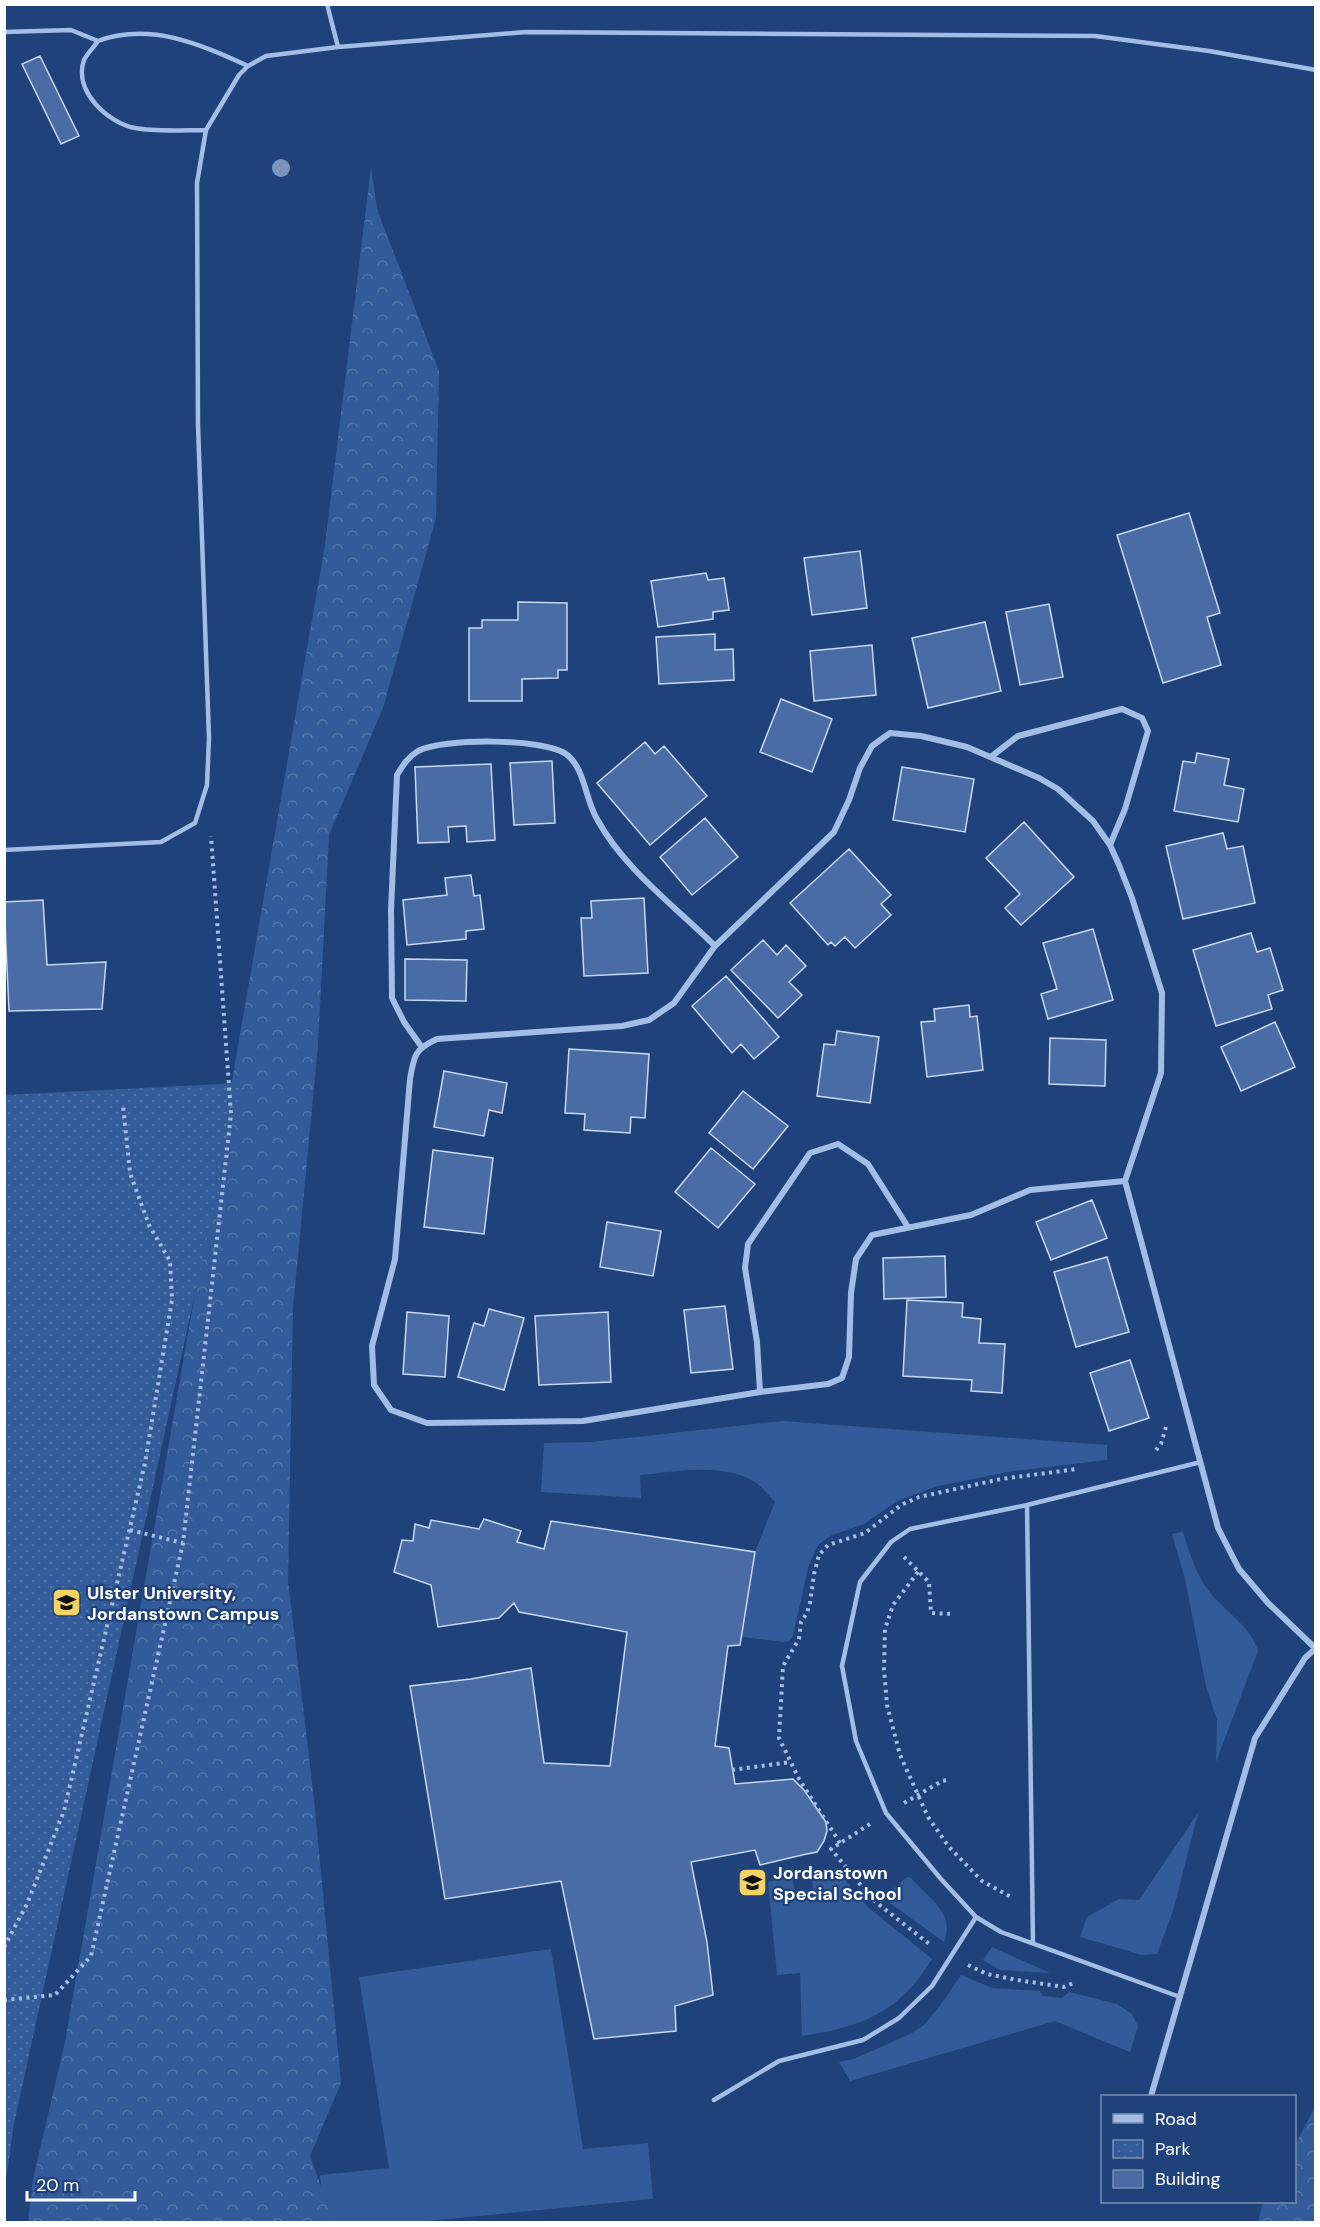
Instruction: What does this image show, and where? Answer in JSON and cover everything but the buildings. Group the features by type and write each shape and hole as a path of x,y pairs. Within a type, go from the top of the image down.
{"street":[{"path":"992,756 1018,736 1122,708 1142,718 1148,731 1125,808 1110,845"},
{"path":"1125,1181 1030,1190 971,1215 872,1235 856,1259 851,1293 849,1358 842,1378 828,1384 760,1392 583,1421 427,1423 391,1410 374,1385 372,1346 395,1260 410,1079 414,1058 421,1046 437,1039 622,1026 649,1020 674,1003 715,946 834,832 849,800 860,768 872,746 890,733 921,736 967,747 992,756 1058,789 1093,821 1110,845 1132,898 1162,993 1161,1073 1125,1181 1218,1528 1239,1569 1268,1603 1315,1648 1305,1658 1255,1738 1151,2095"},
{"path":"421,1046 404,1022 392,998 391,910 397,775 407,759 430,746 474,741 540,745 565,753 578,766 589,805 604,832 634,868 715,946"},
{"path":"760,1392 757,1342 745,1268 748,1244 810,1153 838,1144 868,1164 908,1227"}],"lane":[{"path":"327,4 338,47"},
{"path":"4,32 71,30 98,41"},
{"path":"4,850 160,842 195,823 207,785 209,738 198,425 198,183 206,130 239,75 248,66 266,56 338,47 526,32 1095,36 1209,51 1316,70"},
{"path":"206,130 135,128 114,120 90,99 83,77 84,60 98,41 115,35 139,33 178,38 205,46 248,66"},
{"path":"1180,1997 1001,1932 976,1917 886,1813 856,1741 842,1666 860,1582 891,1542 910,1529 1027,1505 1201,1462"},
{"path":"1027,1505 1033,1943"},
{"path":"714,2100 778,2061 862,2040 899,2018 932,1986 976,1917"}],"path":[{"path":"4,2000 55,1995 91,1956 183,1543 231,1114 210,832"},
{"path":"4,1947 27,1904 64,1810 145,1463 172,1300 170,1261 149,1225 130,1173 123,1105"},
{"path":"1155,1452 1167,1429 1164,1419"},
{"path":"840,1843 799,1779 779,1738 783,1666 800,1639 801,1622 810,1603 819,1555 828,1545 865,1533 901,1505 919,1497 1001,1479 1084,1468"},
{"path":"130,1530 183,1543"},
{"path":"891,1542 929,1582 931,1613 954,1614"},
{"path":"918,1572 893,1605 885,1629 884,1669 887,1705 900,1755 928,1817 949,1846 982,1881 1033,1909"},
{"path":"732,1770 791,1762"}],"green space":[{"path":"371,167 377,209 439,371 436,518 383,708 329,835 318,1045 293,1308 288,1581 314,1799 341,2083 310,2156 334,2222 28,2222 33,2179 65,2042 325,545"},
{"path":"241,1083 14,2124 5,2187 5,1095"},
{"path":"783,1421 1107,1445 1107,1460 1013,1471 938,1486 897,1501 864,1524 832,1535 818,1545 808,1568 793,1636 785,1642 741,1637 755,1552 775,1502 755,1482 728,1472 699,1470 640,1475 641,1498 541,1492 544,1443 591,1442"},
{"path":"1183,1532 1194,1565 1202,1580 1212,1595 1244,1627 1255,1642 1258,1651 1216,1762 1217,1720 1206,1686 1185,1579 1172,1534"},
{"path":"1198,1813 1173,1911 1157,1954 1142,1955 1080,1937 1087,1917 1119,1899 1139,1900"},
{"path":"830,1873 843,1878 869,1908 932,1959 907,1992 878,2014 843,2028 802,2036 800,1973 777,1975 768,1882 792,1876 795,1892 813,1889 812,1875"},
{"path":"907,1877 911,1878 932,1899 943,1914 947,1931 944,1942 883,1898"},
{"path":"992,1947 1050,1973 1000,1970 983,1960"},
{"path":"551,1949 583,2149 648,2143 653,2199 416,2222 325,2222 320,2175 389,2168 359,1977"},
{"path":"961,1975 992,1988 1040,1991 1043,1996 1062,1998 1069,1992 1117,2004 1132,2014 1138,2026 1130,2052 1055,2021 850,2081 839,2062 854,2059 912,2033 924,2025"},
{"path":"1315,2107 1315,2222 1258,2222 1263,2203 1296,2203 1296,2143"}],"place":[{"name":"Ulster University, Jordanstown Campus","path":"66,1603"},
{"name":"Jordanstown Special School","path":"752,1883"}]}
